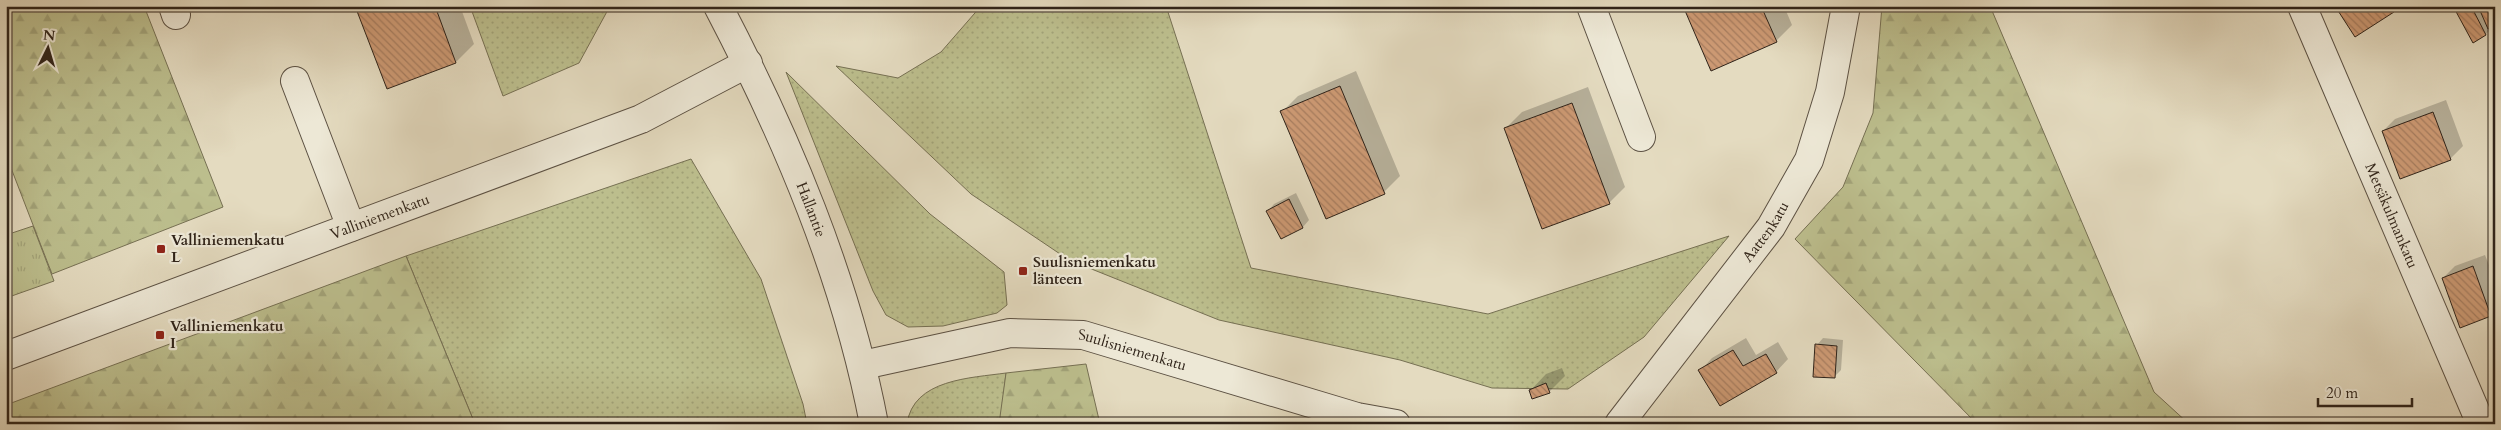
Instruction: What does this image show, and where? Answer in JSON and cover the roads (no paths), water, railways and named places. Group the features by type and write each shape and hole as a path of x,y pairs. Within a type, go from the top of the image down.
{"street":[{"name":"Hallantie","path":"718,6 748,62 782,137 828,253 847,308 863,365 874,424"},
{"path":"1591,6 1641,136"},
{"name":"Aattenkatu","path":"1619,424 1771,227 1809,160 1830,92 1846,6"},
{"name":"Metsäkulmankatu","path":"2302,6 2481,424"},
{"name":"Valliniemenkatu","path":"6,356 642,119 748,62"},
{"path":"295,81 351,227"},
{"name":"Suulisniemenkatu","path":"863,365 1010,333 1083,336 1357,421 1396,424"}],"place":[{"name":"Valliniemenkatu L","path":"161,249"},
{"name":"Suulisniemenkatu länteen","path":"1023,271"},
{"name":"Valliniemenkatu I","path":"160,335"}]}
